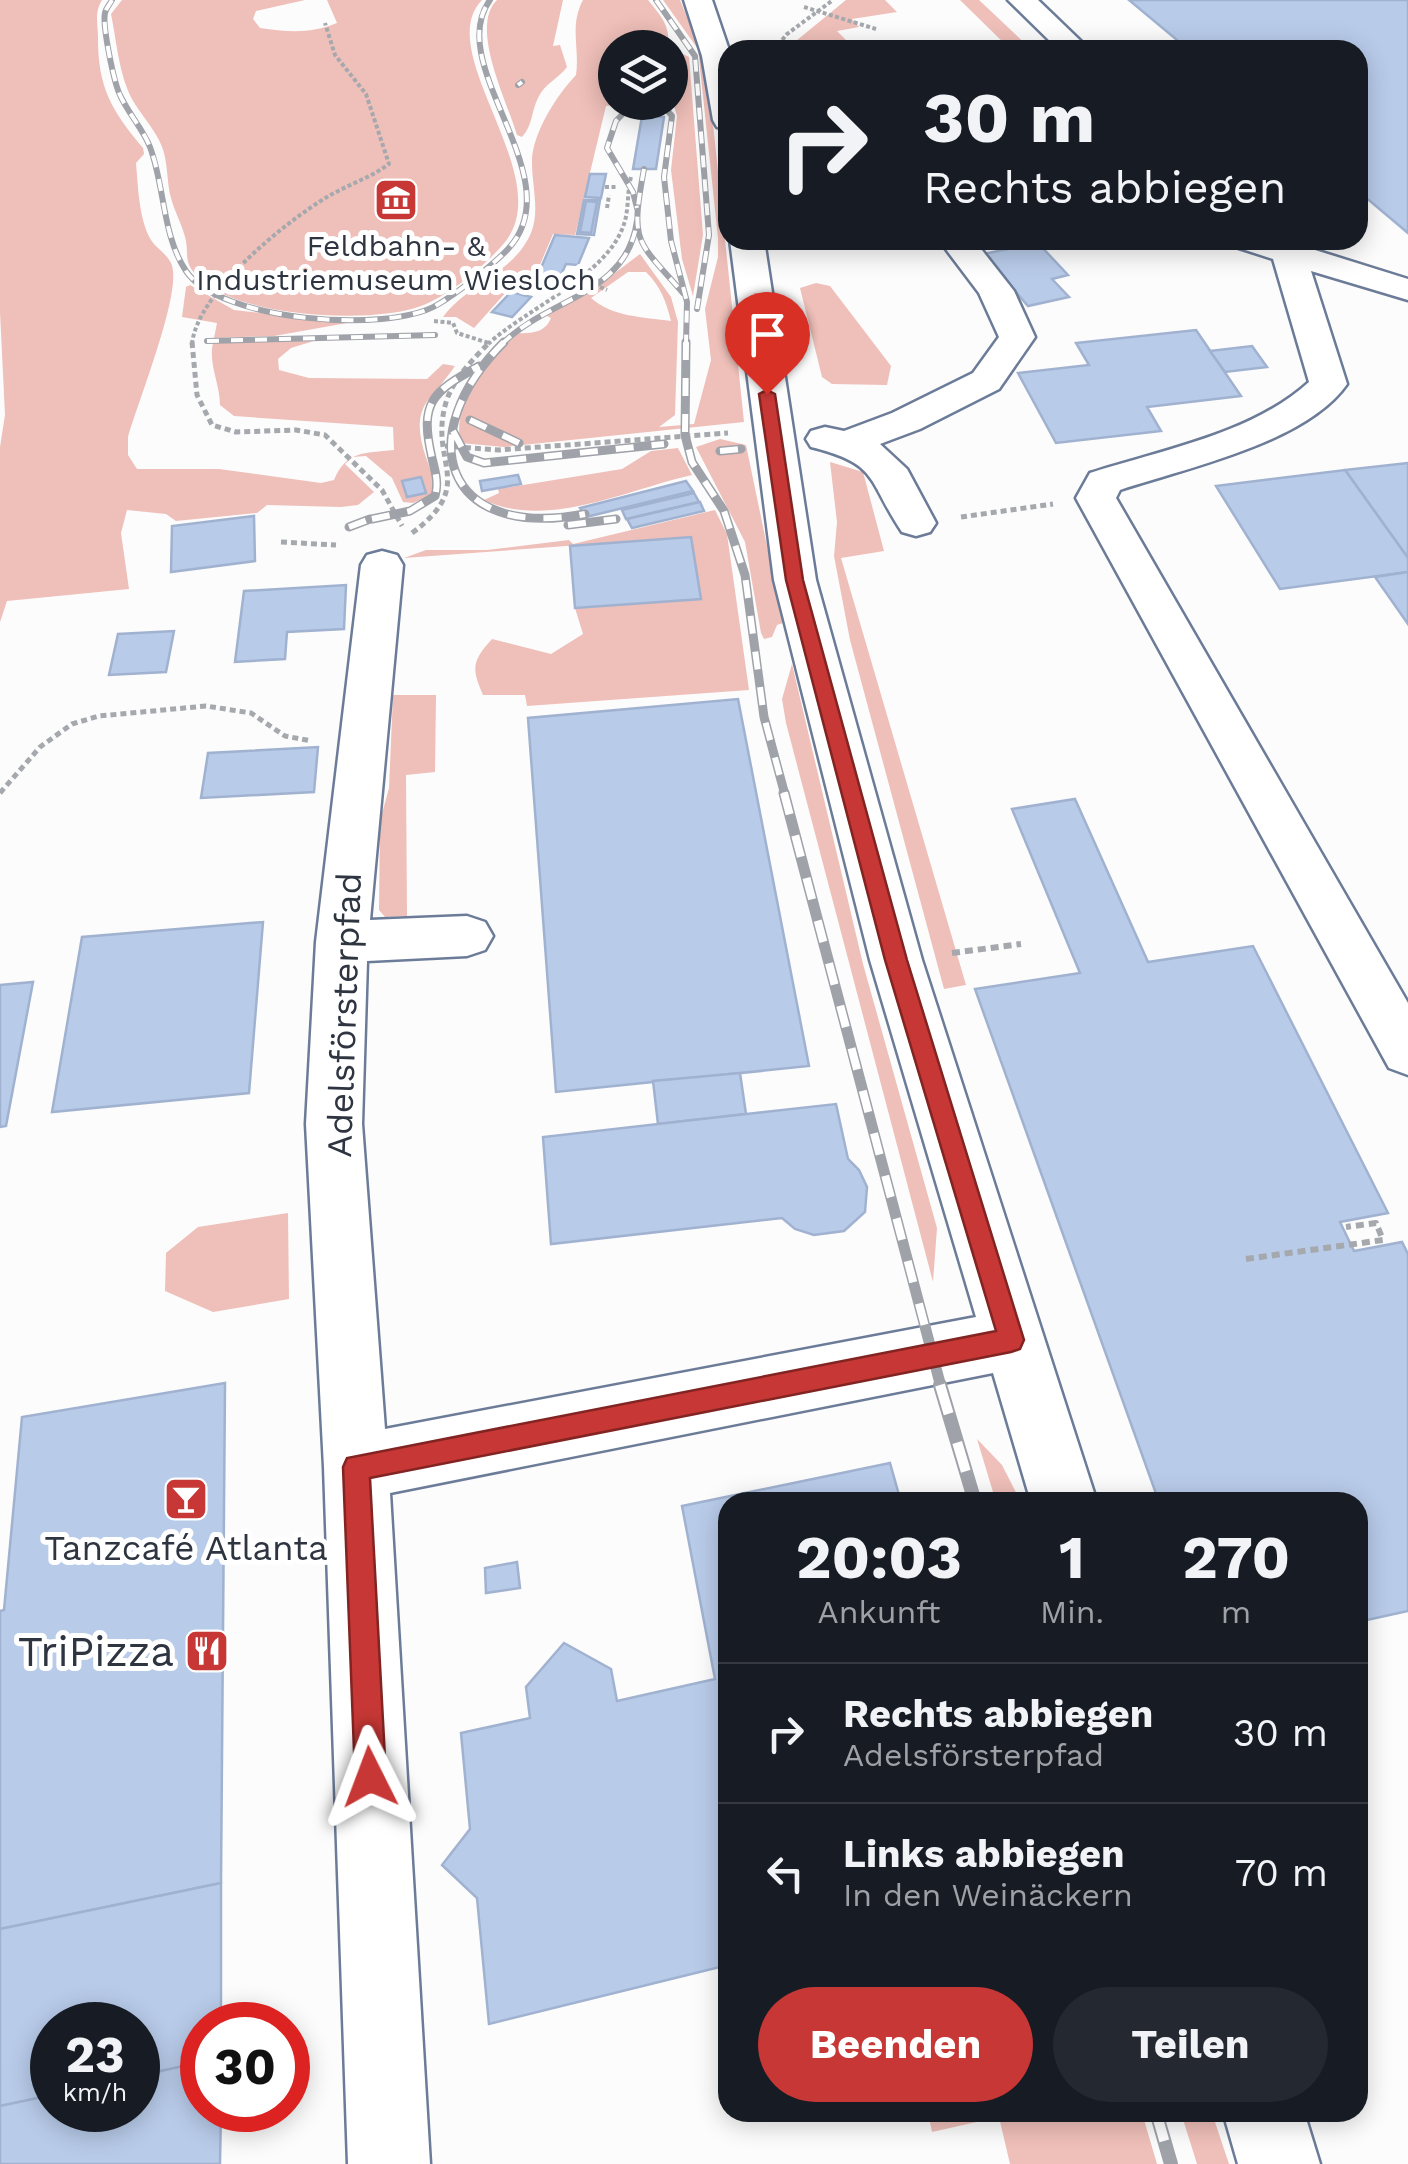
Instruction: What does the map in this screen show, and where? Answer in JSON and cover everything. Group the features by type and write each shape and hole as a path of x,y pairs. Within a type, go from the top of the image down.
{"street":[{"path":"698,0 718,62"},
{"path":"1022,0 1065,40"},
{"path":"748,250 794,580 896,960 1061,1492"},
{"path":"772,433 849,442 906,421 986,381 1018,337 996,292 964,250"},
{"path":"1270,250 1328,384 1316,399 1285,418 1104,482 1096,498 1408,1052"},
{"path":"1281,250 1408,290"},
{"path":"849,442 892,471 916,523"},
{"name":"Adelsförsterpfad","path":"388,2164 356,1467 334,1124 342,942 367,682 390,553"},
{"path":"342,942 467,936"},
{"path":"356,1467 1011,1340"},
{"path":"1266,2122 1280,2164"}],"path":[{"path":"783,40 833,0"},
{"path":"804,7 876,29"},
{"path":"325,23 329,50 364,89 376,130 390,154 389,164 328,196 234,276 209,304 194,331 194,385 202,413 210,424 226,430 283,427 326,436 341,447 346,459 378,482 390,498 403,530 390,553"},
{"path":"390,553 438,515 447,500 450,484 445,403 452,388 490,343 576,280 622,232 631,177"},
{"path":"605,187 616,187"},
{"path":"434,321 453,323 458,333 490,343"},
{"path":"445,446 498,450 772,433"},
{"path":"0,793 40,747 72,724 99,716 206,706 251,713 285,736 320,742 363,740"},
{"path":"896,960 1021,944"},
{"path":"1246,1260 1383,1240 1376,1223 1346,1228"}],"shaded area":[{"path":"0,0 102,0 97,19 104,85 115,110 143,148 144,154 136,163 144,223 173,271 169,306 128,437 128,455 137,469 219,469 321,483 334,480 344,463 352,458 345,464 374,492 358,505 267,505 257,513 176,521 166,514 127,510 121,533 129,589 7,601 0,622 0,447 5,415 0,312"},
{"path":"122,0 305,0 256,11 253,19 260,28 299,31 337,23 327,0 482,0 471,23 472,50 517,184 517,215 505,242 455,287 421,306 398,312 335,316 300,313 234,299 209,286 190,266 161,144 124,79 111,14"},
{"path":"497,0 563,0 553,46 560,45 567,67 541,93 522,137 517,135 488,46 489,12"},
{"path":"583,0 648,0 667,30 598,30 598,120 603,120 575,235 553,234 536,274 543,275 540,286 508,290 474,328 456,317 443,317 513,258 531,233 535,207 533,152 546,116 576,75 579,10"},
{"path":"663,0 680,0 707,66 718,172 718,238 698,49"},
{"path":"846,0 885,0 897,12 852,19 859,27 837,31 846,40 797,40"},
{"path":"960,0 979,0 1021,40 1001,40"},
{"path":"688,56 703,235 693,296 682,259 671,170 677,120 688,120"},
{"path":"718,250 726,250 744,422 504,447 460,443 459,427 474,382 505,344 517,333 542,329 551,318 543,314 587,294 640,254 671,297 678,322 675,415 659,427 694,424 711,360 705,309","holes":["628,272 646,272 656,283 671,321 618,313 591,298"]},
{"path":"816,283 830,286 891,366 887,385 832,384 822,377 800,288"},
{"path":"190,285 234,310 347,323 274,336 214,338 217,323 182,317 186,287"},
{"path":"317,340 291,348 278,359 279,370 309,378 427,379 443,364 455,366 429,399 420,420 422,443 437,487 434,494 413,503 403,502 392,478 366,456 354,457 394,450 393,427 234,416 220,405 213,343"},
{"path":"720,439 746,445 783,623 777,625 772,637 764,639 745,542 696,447"},
{"path":"678,448 692,475 615,497 534,511 484,500 499,493 498,489 622,469 651,451"},
{"path":"830,462 863,472 884,551 841,558 966,985 944,989 850,640 834,556 837,522"},
{"path":"715,510 727,534 749,690 527,706 525,695 483,695 479,686 477,660 492,639 551,654 583,634 575,608 690,537 404,558 426,550 487,550 569,540 573,544"},
{"path":"792,664 863,964 937,1228 933,1282 786,723 782,699"},
{"path":"393,695 436,695 435,772 406,775 407,916 385,917 379,910 380,821 389,788"},
{"path":"288,1213 289,1299 213,1312 165,1291 166,1253 198,1227"},
{"path":"977,1439 1002,1465 1016,1492 993,1492"},
{"path":"930,2122 977,2122 932,2132"},
{"path":"1000,2122 1145,2122 1157,2164 1010,2164"},
{"path":"1184,2122 1215,2122 1229,2164 1197,2164"}],"building":[{"path":"1129,0 1408,0 1408,233 1368,199 1368,40 1177,40"},
{"path":"641,120 664,120 656,169 633,169"},
{"path":"590,174 606,174 601,198 585,197"},
{"path":"584,200 600,200 594,235 577,234"},
{"path":"586,201 597,202 591,233 580,232"},
{"path":"555,235 589,238 578,265 566,264 560,277 538,275"},
{"path":"1045,250 1068,275 1052,279 1069,297 1028,306 983,254"},
{"path":"511,292 531,297 512,317 492,312"},
{"path":"1196,330 1241,396 1147,407 1161,431 1056,443 1018,373 1089,365 1076,343"},
{"path":"1252,346 1267,367 1225,372 1210,351"},
{"path":"1408,463 1408,558 1345,470"},
{"path":"1345,470 1408,558 1408,572 1280,589 1216,486"},
{"path":"518,475 521,484 482,491 480,481"},
{"path":"421,477 426,493 407,497 402,481"},
{"path":"686,481 693,491 586,517 580,508"},
{"path":"694,493 699,502 626,519 622,510"},
{"path":"700,502 704,511 632,528 627,519"},
{"path":"254,516 255,561 171,572 172,526"},
{"path":"691,537 701,599 575,608 570,546"},
{"path":"1408,572 1408,624 1375,577"},
{"path":"346,585 344,629 287,632 285,659 235,662 244,591"},
{"path":"174,631 166,672 109,675 118,634"},
{"path":"738,699 809,1066 556,1092 528,718"},
{"path":"318,747 314,792 201,798 208,753"},
{"path":"1075,799 1148,962 1253,946 1388,1213 1340,1222 1354,1251 1402,1242 1408,1254 1408,1611 1368,1620 1368,1492 1155,1492 975,989 1080,973 1012,809"},
{"path":"263,922 249,1093 52,1112 82,937"},
{"path":"33,982 6,1126 0,1127 0,985"},
{"path":"740,1073 746,1114 658,1124 653,1081"},
{"path":"836,1104 848,1159 867,1187 865,1212 844,1231 814,1235 795,1229 782,1218 551,1244 543,1137"},
{"path":"225,1383 221,1883 0,1929 0,1611 4,1610 22,1417"},
{"path":"890,1463 898,1492 750,1492"},
{"path":"718,1499 718,1967 489,2024 477,1898 442,1865 470,1829 461,1733 530,1718 526,1687 564,1643 611,1669 617,1701 715,1679 682,1506"},
{"path":"517,1562 520,1588 486,1593 485,1568"},
{"path":"221,1883 221,2002 180,2002 180,2067 160,2071 160,2002 30,2002 30,2100 0,2106 0,1929"},
{"path":"180,2067 180,2132 221,2132 220,2164 0,2164 0,2106 30,2100 30,2132 160,2132 160,2071"}],"railway":[{"path":"112,0 105,19 115,79 123,102 150,147 172,242 186,271 204,288 232,301 305,318 344,320 413,314 437,305 501,256 524,221 526,189 519,156 482,57 480,27 490,0"},
{"path":"656,0 695,56 709,235 697,309"},
{"path":"518,85 522,82"},
{"path":"617,120 607,148 633,192 637,208"},
{"path":"671,120 664,177 671,241 687,302 686,344"},
{"path":"644,169 638,212 641,239 683,293"},
{"path":"503,343 602,280 630,246 637,221"},
{"path":"207,341 435,335"},
{"path":"686,342 685,435 692,462 724,511 745,575 764,717 785,795"},
{"path":"453,432 457,412 475,377 503,343"},
{"path":"372,519 410,511 435,496 437,481 428,439 429,411 440,392 479,366"},
{"path":"470,420 519,443"},
{"path":"453,432 467,457 484,463 664,444"},
{"path":"453,432 451,444 456,473 472,496 499,512 537,518 585,514"},
{"path":"720,451 741,449"},
{"path":"349,527 370,519"},
{"path":"568,525 616,519"},
{"path":"784,793 941,1387"},
{"path":"940,1385 972,1492"},
{"path":"1159,2122 1171,2164"}],"place":[{"name":"Feldbahn- & Industriemuseum Wiesloch","path":"396,200"},
{"name":"Tanzcafé Atlanta","path":"186,1499"},
{"name":"TriPizza","path":"207,1651"}],"route":[{"path":"370,1777 356,1467 1011,1340 896,960 794,580 767,394"}]}
